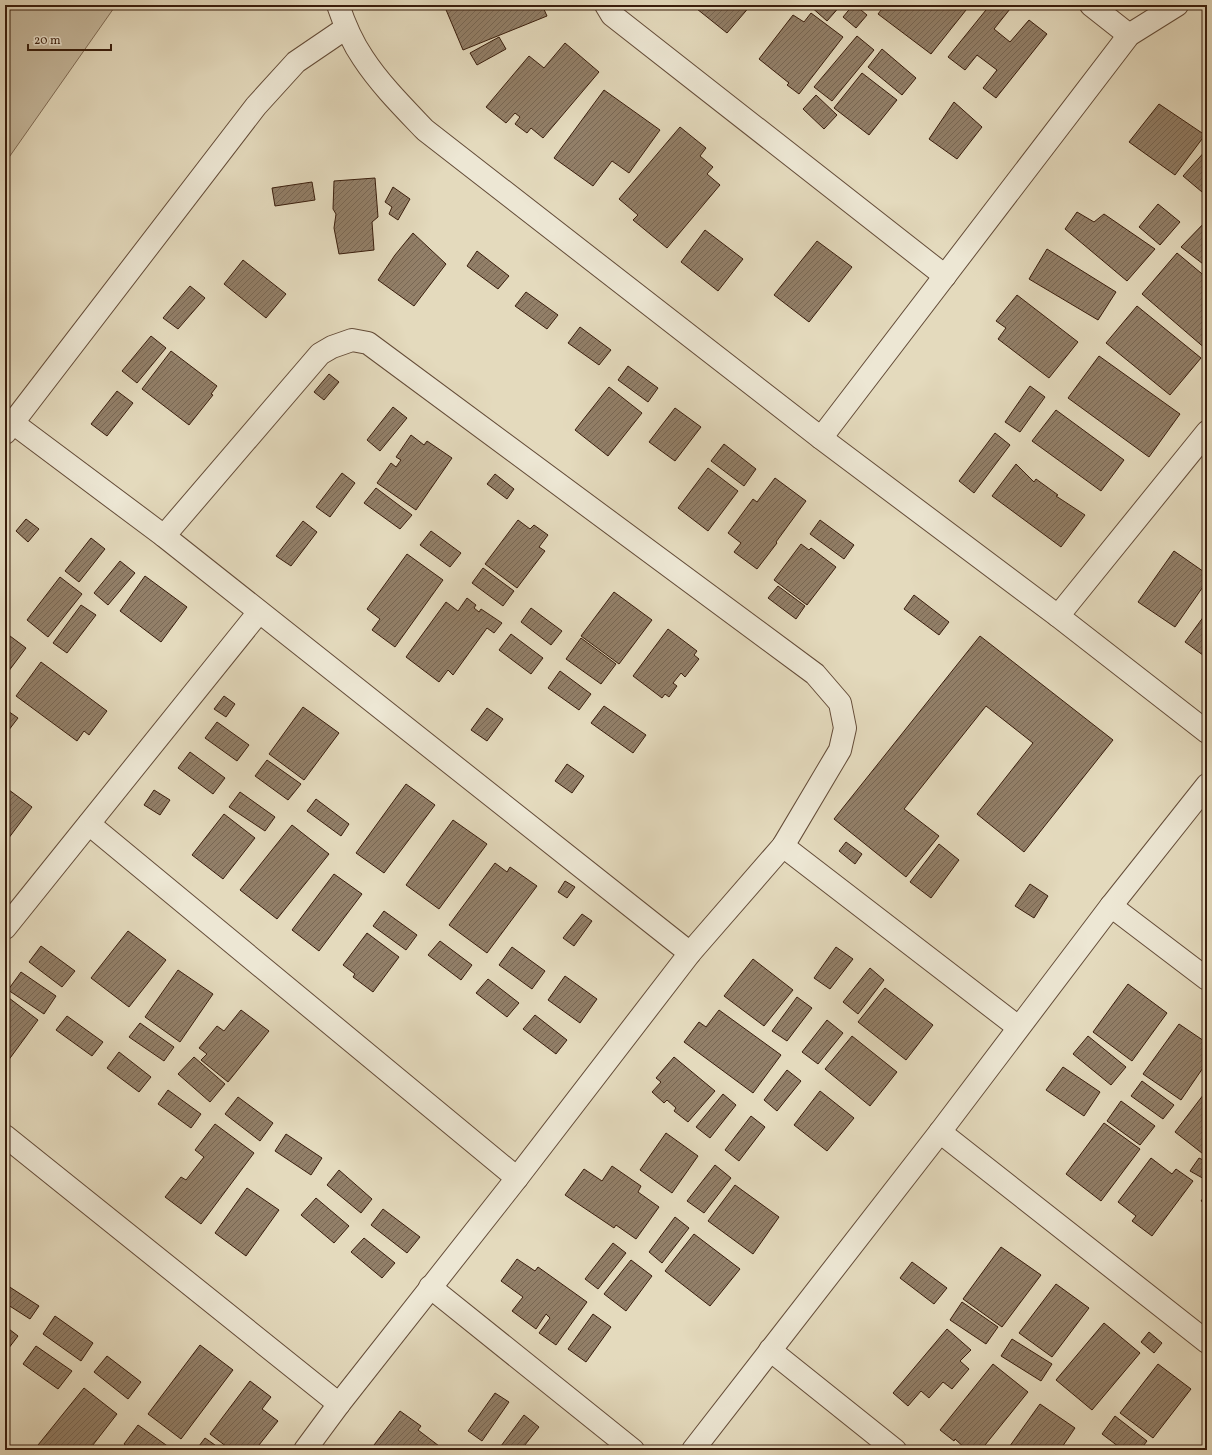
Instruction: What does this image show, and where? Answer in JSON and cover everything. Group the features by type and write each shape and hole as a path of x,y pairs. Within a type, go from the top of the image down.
{"street":[{"path":"338,5 346,28 362,58 395,98 425,130 821,438 1058,616 1207,732"},
{"path":"606,5 612,15 945,276"},
{"path":"1091,5 1129,35"},
{"path":"821,438 1129,35 1177,5"},
{"path":"346,28 296,62 256,106 9,428 164,536 690,953"},
{"path":"164,536 320,354 332,347 352,340 368,343 815,674 840,703 845,728 840,750 783,846 690,953 517,1178 338,1404 305,1450"},
{"path":"1058,616 1207,432"},
{"path":"5,928 259,612"},
{"path":"693,1450 940,1132 1111,906 1207,785"},
{"path":"89,824 517,1178"},
{"path":"783,846 1018,1027"},
{"path":"1111,906 1207,979"},
{"path":"940,1132 1207,1342"},
{"path":"5,1136 338,1404"},
{"path":"430,1287 633,1450"},
{"path":"770,1350 895,1450"}],"shaded area":[{"path":"5,5 116,5 5,163"}],"building":[{"path":"444,5 542,5 547,16 463,50"},
{"path":"692,5 751,5 727,33"},
{"path":"809,5 841,5 827,21"},
{"path":"853,5 867,15 856,28 843,17"},
{"path":"885,5 970,5 931,54 878,14"},
{"path":"990,5 1004,5 1010,9 994,29 1010,42 1029,20 1047,34 996,98 983,88 997,70 977,55 965,70 948,57"},
{"path":"811,13 843,37 799,94 787,85 789,83 759,59 793,15 804,22"},
{"path":"857,36 874,50 832,101 814,87"},
{"path":"499,37 506,49 477,65 470,53"},
{"path":"565,43 599,72 543,138 531,128 527,133 515,124 520,117 515,113 506,123 486,107 529,56 544,68"},
{"path":"882,49 916,78 902,95 868,67"},
{"path":"862,73 897,100 869,135 834,108"},
{"path":"604,90 660,130 629,173 612,161 593,186 554,158"},
{"path":"816,95 837,115 824,129 803,109"},
{"path":"954,102 982,127 957,159 929,139"},
{"path":"1159,104 1205,135 1175,175 1129,142"},
{"path":"680,127 706,148 700,156 713,167 707,174 720,185 667,248 633,220 638,215 619,199"},
{"path":"1207,149 1207,186 1202,192 1183,176"},
{"path":"375,178 378,217 372,222 374,250 339,254 334,228 336,214 333,209 334,181"},
{"path":"312,182 315,200 275,206 272,188"},
{"path":"393,187 410,199 398,220 389,214 392,207 385,202"},
{"path":"1158,204 1180,222 1160,245 1139,227"},
{"path":"1077,212 1094,222 1104,214 1155,249 1127,281 1065,229"},
{"path":"1207,220 1207,267 1181,247"},
{"path":"705,230 743,259 718,291 681,262"},
{"path":"413,233 446,264 414,306 378,280 395,255"},
{"path":"817,241 852,267 809,322 774,295"},
{"path":"1047,249 1116,292 1098,320 1029,279"},
{"path":"477,251 509,276 498,289 467,266"},
{"path":"1177,253 1207,278 1207,350 1142,294"},
{"path":"243,260 286,294 266,318 224,284"},
{"path":"190,286 205,298 178,329 163,318"},
{"path":"526,292 558,315 547,329 515,306"},
{"path":"1017,295 1078,342 1049,378 998,339 1006,328 996,321"},
{"path":"1137,306 1201,358 1170,395 1106,343"},
{"path":"580,327 611,350 599,365 568,343"},
{"path":"151,336 166,348 137,383 122,371"},
{"path":"171,351 217,386 211,394 213,395 189,425 142,389"},
{"path":"1099,356 1180,414 1149,457 1068,398"},
{"path":"628,366 658,388 648,402 618,380"},
{"path":"329,374 339,382 324,400 314,392"},
{"path":"1030,386 1045,397 1020,432 1005,422"},
{"path":"609,387 642,413 608,456 575,430"},
{"path":"117,391 133,403 107,436 91,424"},
{"path":"393,407 407,418 380,451 367,440"},
{"path":"675,408 701,427 675,461 649,442"},
{"path":"1056,410 1124,460 1101,491 1032,441"},
{"path":"995,433 1010,445 974,493 959,481"},
{"path":"411,435 424,445 427,441 452,458 416,510 377,483 391,463 396,467 401,460 396,457"},
{"path":"724,444 756,469 744,486 711,461"},
{"path":"1016,464 1034,482 1036,479 1058,495 1056,496 1085,515 1061,547 992,496"},
{"path":"708,468 738,491 708,531 678,508"},
{"path":"342,473 355,483 330,517 316,507"},
{"path":"495,474 514,489 507,499 487,484"},
{"path":"775,478 806,501 757,569 734,552 741,543 728,533 753,499 757,502"},
{"path":"376,488 412,515 400,529 364,503"},
{"path":"26,519 39,529 28,542 16,531"},
{"path":"518,520 530,529 534,525 548,535 539,547 545,551 517,588 485,564"},
{"path":"820,520 854,545 844,559 810,534"},
{"path":"303,521 317,532 291,566 276,556"},
{"path":"431,531 461,553 450,567 420,545"},
{"path":"91,538 105,549 79,582 65,571"},
{"path":"801,544 809,550 811,548 836,567 807,605 774,580"},
{"path":"1174,551 1207,574 1207,581 1175,627 1138,602"},
{"path":"407,554 443,580 395,647 372,630 380,619 367,609"},
{"path":"120,561 135,573 108,605 94,593"},
{"path":"483,568 514,591 503,606 472,583"},
{"path":"145,576 187,607 161,642 120,611"},
{"path":"60,577 82,594 48,637 27,620"},
{"path":"778,586 805,606 796,619 768,598"},
{"path":"614,592 652,620 619,664 581,636"},
{"path":"914,595 949,622 939,635 904,609"},
{"path":"467,598 476,605 474,608 479,612 481,609 502,623 494,633 487,628 453,675 448,670 439,682 406,657 446,602 458,611"},
{"path":"81,605 96,615 67,653 53,643"},
{"path":"531,608 562,631 551,645 521,622"},
{"path":"1207,612 1207,658 1185,642"},
{"path":"668,629 697,651 694,655 699,659 685,677 681,673 673,683 677,686 669,697 665,694 662,698 633,676"},
{"path":"511,634 543,658 531,674 499,650"},
{"path":"10,636 26,648 5,676 5,642"},
{"path":"980,636 1113,740 1024,852 977,814 1033,743 986,706 904,809 939,836 906,877 834,819"},
{"path":"581,638 616,664 601,684 566,659"},
{"path":"41,662 107,711 89,735 84,731 77,741 16,696"},
{"path":"560,671 591,694 579,710 548,688"},
{"path":"224,696 235,704 226,717 214,709"},
{"path":"604,706 646,735 633,753 591,723"},
{"path":"303,707 339,733 304,780 269,754"},
{"path":"487,708 503,719 487,741 471,730"},
{"path":"5,709 18,718 5,735"},
{"path":"217,722 249,745 237,761 205,738"},
{"path":"190,752 225,778 213,794 178,768"},
{"path":"267,760 301,784 288,800 255,776"},
{"path":"567,764 584,776 572,793 555,781"},
{"path":"406,784 435,805 384,873 356,853"},
{"path":"5,787 32,807 5,843"},
{"path":"154,790 170,800 160,815 144,805"},
{"path":"240,792 275,817 265,831 229,807"},
{"path":"316,799 349,824 341,836 307,811"},
{"path":"224,814 255,838 223,879 192,855"},
{"path":"453,820 487,844 439,909 406,885"},
{"path":"292,825 329,854 277,919 240,890"},
{"path":"846,842 862,854 855,864 839,851"},
{"path":"939,844 959,860 931,898 910,882"},
{"path":"495,863 507,872 510,867 537,886 487,953 449,925"},
{"path":"334,874 362,894 319,951 292,930"},
{"path":"565,881 575,887 567,898 558,892"},
{"path":"1030,884 1048,896 1034,918 1015,906"},
{"path":"384,911 417,935 406,950 373,926"},
{"path":"582,914 592,921 574,946 563,938"},
{"path":"128,931 166,960 129,1007 91,978"},
{"path":"367,933 399,957 373,992 353,977 355,974 343,965"},
{"path":"440,941 472,965 461,980 428,955"},
{"path":"41,946 75,971 62,987 29,962"},
{"path":"512,947 545,971 532,989 499,965"},
{"path":"836,947 853,959 830,989 814,978"},
{"path":"753,959 793,990 764,1026 724,996"},
{"path":"870,968 884,980 858,1014 843,1002"},
{"path":"178,970 213,994 180,1042 145,1017"},
{"path":"21,972 56,996 44,1014 8,990"},
{"path":"565,976 597,999 580,1023 548,1000"},
{"path":"488,979 519,1003 507,1017 476,993"},
{"path":"1128,984 1167,1013 1132,1061 1093,1032"},
{"path":"885,988 933,1025 906,1060 858,1022"},
{"path":"5,995 38,1020 5,1065"},
{"path":"797,997 812,1008 787,1041 772,1031"},
{"path":"241,1010 269,1031 228,1082 201,1060 207,1054 199,1048 217,1026 224,1031"},
{"path":"719,1010 781,1055 753,1093 684,1042 699,1022 706,1027"},
{"path":"535,1015 567,1040 556,1054 523,1029"},
{"path":"67,1016 103,1042 92,1056 56,1030"},
{"path":"827,1020 843,1033 818,1064 802,1052"},
{"path":"140,1023 174,1047 164,1061 129,1037"},
{"path":"1179,1024 1207,1043 1207,1062 1181,1100 1143,1074"},
{"path":"852,1036 897,1072 870,1106 825,1069"},
{"path":"1088,1036 1126,1067 1111,1085 1073,1054"},
{"path":"119,1052 151,1077 139,1092 107,1068"},
{"path":"194,1057 225,1084 210,1102 178,1074"},
{"path":"674,1057 715,1091 688,1122 674,1111 676,1108 667,1100 664,1103 652,1092 661,1082 656,1078"},
{"path":"1063,1067 1100,1092 1084,1116 1046,1090"},
{"path":"787,1070 801,1081 777,1111 764,1100"},
{"path":"1142,1081 1174,1105 1163,1119 1131,1096"},
{"path":"168,1090 201,1114 191,1128 158,1104"},
{"path":"1207,1090 1207,1157 1175,1132"},
{"path":"820,1091 854,1118 827,1151 794,1125"},
{"path":"723,1094 736,1105 710,1138 696,1127"},
{"path":"238,1097 273,1123 260,1141 225,1114"},
{"path":"1121,1101 1155,1126 1140,1145 1107,1121"},
{"path":"751,1116 765,1127 739,1161 725,1150"},
{"path":"1104,1123 1140,1149 1101,1201 1066,1174"},
{"path":"215,1124 254,1153 201,1224 165,1197 181,1177 186,1180 204,1157 195,1150"},
{"path":"666,1133 698,1156 672,1193 640,1170"},
{"path":"286,1134 322,1158 311,1175 275,1151"},
{"path":"1151,1158 1172,1174 1176,1169 1193,1181 1152,1236 1132,1221 1136,1216 1118,1202"},
{"path":"1199,1158 1207,1162 1206,1180 1190,1171"},
{"path":"715,1165 731,1178 704,1213 687,1201"},
{"path":"612,1166 641,1186 638,1192 659,1207 636,1239 616,1225 614,1228 565,1195 584,1169 602,1181"},
{"path":"339,1170 372,1199 361,1213 327,1185"},
{"path":"735,1185 779,1217 753,1254 708,1221"},
{"path":"247,1188 279,1210 246,1256 215,1233"},
{"path":"1207,1193 1207,1204 1201,1201"},
{"path":"316,1198 349,1226 334,1243 301,1215"},
{"path":"383,1209 420,1237 407,1253 371,1225"},
{"path":"675,1217 689,1228 662,1263 649,1252"},
{"path":"694,1234 740,1269 710,1306 665,1271"},
{"path":"364,1238 395,1263 382,1278 351,1252"},
{"path":"613,1243 626,1253 598,1289 585,1279"},
{"path":"1001,1247 1041,1275 1002,1327 963,1299"},
{"path":"517,1259 535,1271 538,1267 587,1302 556,1345 539,1333 550,1318 546,1314 536,1329 512,1311 523,1297 501,1281"},
{"path":"631,1260 652,1276 626,1311 604,1294"},
{"path":"912,1262 947,1288 934,1304 900,1278"},
{"path":"5,1284 39,1306 30,1319 5,1303"},
{"path":"1056,1284 1089,1308 1052,1357 1019,1333"},
{"path":"962,1302 998,1327 986,1344 950,1320"},
{"path":"593,1314 611,1327 586,1362 568,1349"},
{"path":"55,1316 93,1343 81,1361 43,1334"},
{"path":"1104,1323 1140,1353 1092,1410 1056,1380"},
{"path":"5,1326 18,1336 5,1353"},
{"path":"947,1329 971,1350 960,1361 969,1369 952,1389 943,1382 929,1398 921,1391 908,1406 893,1393"},
{"path":"1149,1332 1162,1343 1154,1353 1141,1342"},
{"path":"1012,1339 1052,1364 1041,1381 1001,1356"},
{"path":"200,1345 233,1370 181,1439 148,1414"},
{"path":"36,1346 72,1371 58,1389 23,1364"},
{"path":"107,1356 141,1382 128,1399 94,1372"},
{"path":"993,1364 1028,1392 981,1450 967,1450 955,1439 954,1441 940,1430"},
{"path":"1158,1364 1191,1389 1153,1438 1120,1413"},
{"path":"250,1381 271,1397 262,1409 278,1421 255,1450 231,1450 210,1434"},
{"path":"84,1388 117,1414 89,1450 34,1450"},
{"path":"495,1393 509,1402 482,1441 468,1431"},
{"path":"1040,1404 1075,1428 1060,1450 1007,1450"},
{"path":"400,1411 421,1426 418,1430 443,1449 380,1450 374,1445"},
{"path":"524,1415 539,1427 521,1450 498,1450"},
{"path":"1115,1416 1147,1441 1140,1450 1123,1450 1102,1434"},
{"path":"138,1425 173,1450 132,1450 124,1444"},
{"path":"205,1438 222,1450 196,1450"}]}
